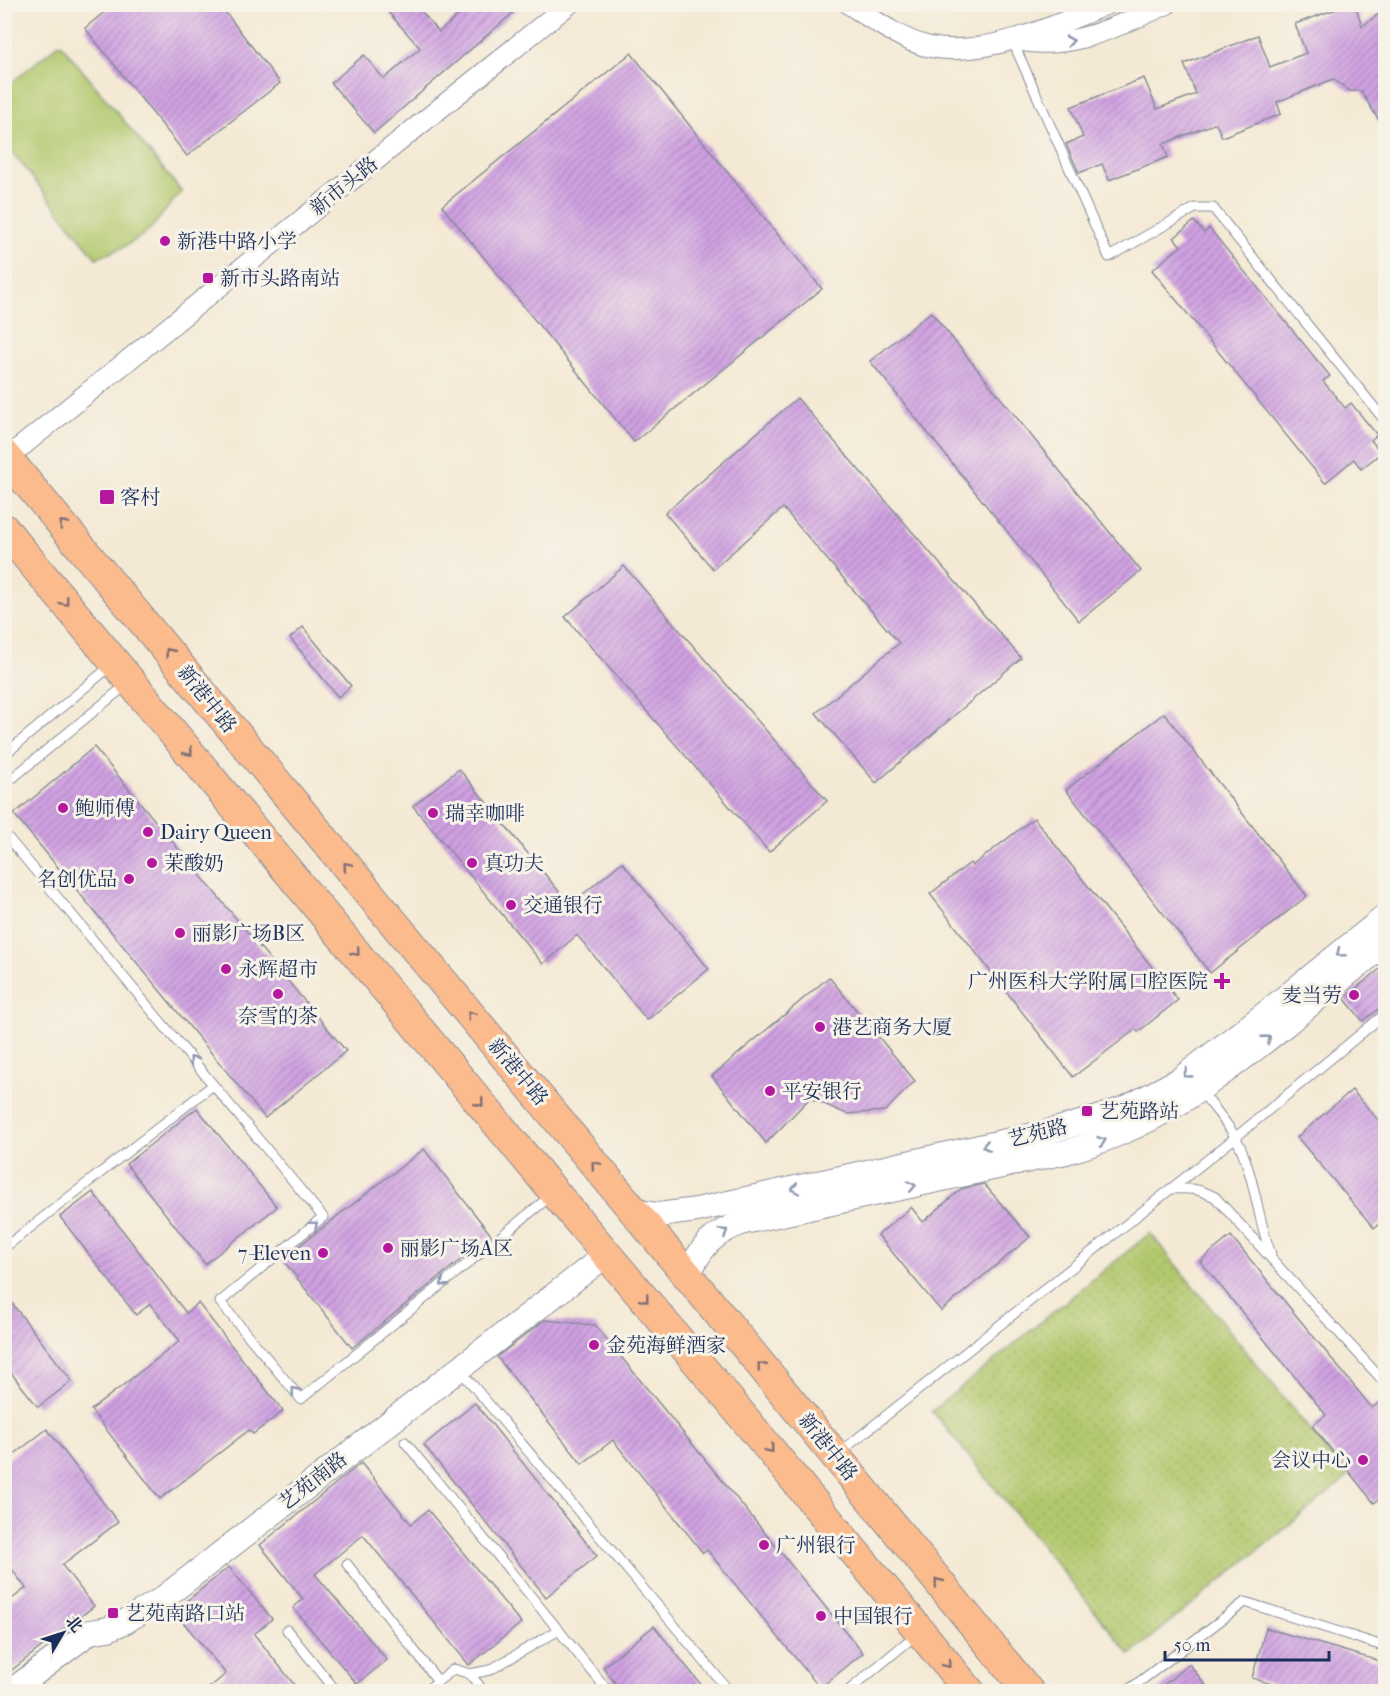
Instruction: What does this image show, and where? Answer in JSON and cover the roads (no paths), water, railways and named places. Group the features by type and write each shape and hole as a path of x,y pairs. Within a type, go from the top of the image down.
{"main road":[{"name":"新港中路","path":"6,457 688,1276 1029,1692"},
{"path":"4,529 606,1255 730,1401 969,1692"}],"street":[{"name":"新市头路","path":"6,457 568,4"},
{"path":"849,4 896,33 928,47 954,50 1012,39 1056,25 1107,4"},
{"path":"1012,39 1035,44 1089,38 1167,4"},
{"name":"艺苑路","path":"633,1210 658,1215 697,1210 1047,1132 1128,1107 1179,1080 1216,1053 1386,916"},
{"name":"艺苑路","path":"688,1276 704,1248 725,1229 744,1222 998,1168 1086,1146 1146,1122 1200,1090 1243,1059 1386,944"},
{"name":"艺苑南路","path":"10,1692 90,1632 108,1629 126,1621 162,1599 606,1255"}],"lane":[{"path":"1012,39 1109,257 1195,208 1213,208 1386,422"},
{"path":"4,755 123,672"},
{"path":"4,785 123,672"},
{"path":"4,832 323,1218 220,1302 301,1400 555,1193"},
{"path":"835,1456 1236,1137 1386,1012"},
{"path":"4,1248 213,1085"},
{"path":"1200,1090 1236,1137 1244,1155 1271,1254 1310,1303 1386,1384"},
{"path":"1170,1189 1200,1190 1215,1197 1280,1266"},
{"path":"459,1368 730,1692"},
{"path":"405,1442 609,1692"},
{"path":"347,1564 438,1681"},
{"path":"1126,1692 1245,1602 1386,1647"},
{"path":"287,1630 337,1692"},
{"path":"424,1692 454,1669 470,1674 490,1670 559,1630"},
{"path":"847,1692 920,1631"},
{"path":"470,1674 484,1692"}],"place":[{"name":"新港中路小学","path":"165,241"},
{"name":"新市头路南站","path":"208,278"},
{"name":"客村","path":"107,497"},
{"name":"鲍师傅","path":"63,808"},
{"name":"瑞幸咖啡","path":"433,813"},
{"name":"Dairy Queen","path":"148,832"},
{"name":"茉酸奶","path":"152,863"},
{"name":"真功夫","path":"472,863"},
{"name":"名创优品","path":"129,879"},
{"name":"交通银行","path":"511,905"},
{"name":"丽影广场B区","path":"180,933"},
{"name":"永辉超市","path":"226,969"},
{"name":"广州医科大学附属口腔医院","path":"1222,981"},
{"name":"奈雪的茶","path":"278,994"},
{"name":"麦当劳","path":"1354,995"},
{"name":"港艺商务大厦","path":"820,1027"},
{"name":"平安银行","path":"770,1091"},
{"name":"艺苑路站","path":"1087,1111"},
{"name":"丽影广场A区","path":"388,1248"},
{"name":"7-Eleven","path":"323,1253"},
{"name":"金苑海鲜酒家","path":"594,1345"},
{"name":"会议中心","path":"1363,1460"},
{"name":"广州银行","path":"764,1545"},
{"name":"艺苑南路口站","path":"113,1613"},
{"name":"中国银行","path":"821,1616"}]}
